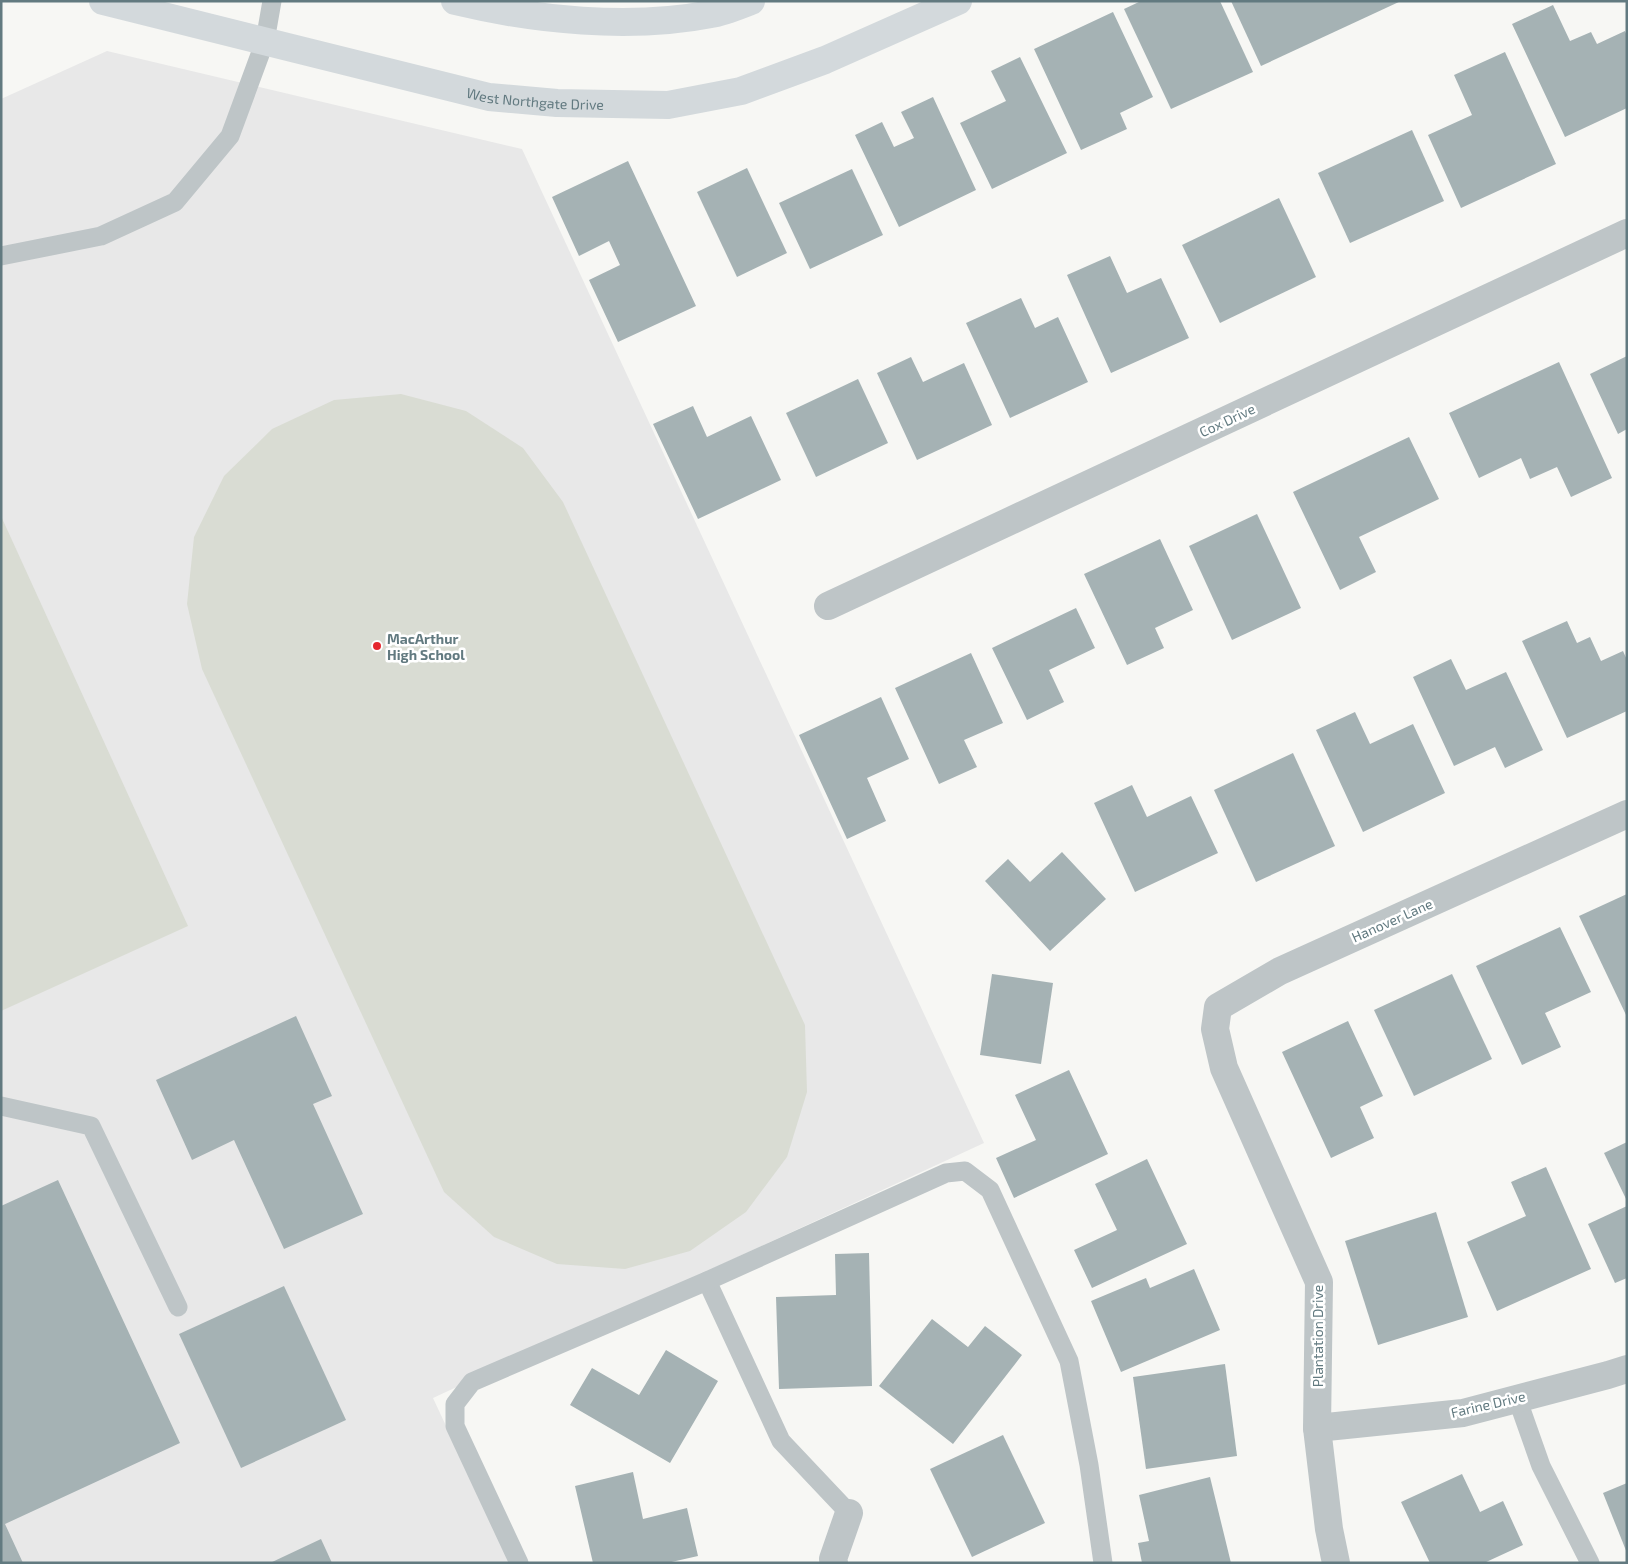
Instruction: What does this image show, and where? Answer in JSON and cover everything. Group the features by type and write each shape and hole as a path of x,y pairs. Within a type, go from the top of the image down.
{"main road":[{"name":"West Northgate Drive","path":"104,1 489,97 557,103 668,105 741,91 825,60 958,1"},
{"path":"455,1 519,14 582,21 670,21 713,14 751,1"}],"street":[{"name":"Cox Drive","path":"828,606 1627,234"},
{"name":"Hanover Lane","path":"1224,1068 1214,1029 1218,1007 1280,971 1627,814"},
{"name":"Plantation Drive","path":"1224,1068 1319,1282 1317,1428 1329,1528 1336,1563"},
{"name":"Farine Drive","path":"1317,1428 1463,1413 1608,1375 1627,1368"},
{"path":"834,1563 833,1559 849,1513"}],"lane":[{"path":"1,256 102,236 175,202 230,136 265,42 272,1"},
{"path":"1,1106 91,1126 178,1307"},
{"path":"519,1563 455,1426 455,1404 472,1382 707,1281 946,1172 965,1171 990,1190 1069,1362 1089,1466 1103,1563"},
{"path":"707,1281 781,1441 849,1513"},
{"path":"1517,1398 1541,1466 1590,1563"}],"shaded area":[{"name":"MacArthur High School","path":"107,51 522,149 984,1143 433,1398 510,1563 1,1563 1,99"},
{"path":"401,394 466,411 523,448 563,502 805,1025 807,1092 787,1157 746,1212 690,1251 625,1269 557,1264 494,1237 444,1192 202,669 187,604 194,537 224,476 272,429 334,400"},
{"path":"1,516 188,926 1,1011"}],"building":[{"path":"1141,1 1220,1 1253,72 1171,109 1124,9"},
{"path":"1231,1 1401,1 1261,66"},
{"path":"1553,5 1570,41 1591,32 1597,44 1625,31 1627,36 1627,108 1565,137 1512,24"},
{"path":"1113,12 1153,97 1120,113 1127,129 1081,150 1034,49"},
{"path":"1505,52 1556,164 1461,208 1428,135 1472,115 1454,75"},
{"path":"1020,57 1067,153 992,189 960,123 1006,101 991,71"},
{"path":"933,97 976,190 899,227 855,135 882,122 894,147 914,138 901,112"},
{"path":"1412,130 1444,201 1350,243 1318,173"},
{"path":"628,161 696,306 618,342 589,280 620,265 609,241 579,256 552,197"},
{"path":"747,168 787,253 737,277 697,192"},
{"path":"852,169 883,235 810,269 779,203"},
{"path":"1279,198 1316,277 1220,323 1182,245"},
{"path":"1110,256 1127,293 1161,278 1189,338 1111,373 1067,275"},
{"path":"1021,298 1035,328 1058,317 1088,382 1010,418 966,323"},
{"path":"1627,356 1627,429 1618,434 1590,374"},
{"path":"911,357 923,382 964,363 992,425 917,460 877,373"},
{"path":"1559,362 1612,478 1571,497 1557,467 1530,479 1521,458 1479,478 1449,413"},
{"path":"858,379 888,443 816,477 786,413"},
{"path":"693,406 707,437 751,416 781,480 698,519 653,424"},
{"path":"1409,437 1439,499 1359,537 1376,572 1340,590 1293,492"},
{"path":"1257,514 1301,608 1232,640 1189,546"},
{"path":"1160,539 1193,610 1155,628 1164,648 1127,665 1084,574"},
{"path":"1076,608 1095,648 1049,670 1064,702 1027,720 992,648"},
{"path":"1567,621 1577,643 1590,637 1601,661 1623,651 1627,660 1627,711 1567,738 1522,641"},
{"path":"971,653 1003,723 964,740 977,767 939,784 895,688"},
{"path":"1451,659 1466,690 1506,672 1543,750 1505,768 1495,747 1454,766 1413,677"},
{"path":"881,697 909,759 867,778 886,821 847,839 799,735"},
{"path":"1355,712 1370,744 1413,724 1445,793 1363,832 1316,730"},
{"path":"1293,753 1335,846 1256,882 1214,790"},
{"path":"1132,785 1147,817 1191,796 1218,853 1135,892 1094,803"},
{"path":"1062,852 1106,899 1050,951 985,881 1008,859 1030,882"},
{"path":"1627,894 1627,1017 1579,916"},
{"path":"1560,927 1591,992 1545,1013 1561,1047 1522,1065 1476,966"},
{"path":"992,974 1053,983 1041,1064 980,1055"},
{"path":"1452,974 1492,1059 1414,1096 1374,1010"},
{"path":"296,1016 332,1096 313,1104 363,1214 284,1249 234,1140 192,1160 156,1080"},
{"path":"1348,1021 1383,1096 1360,1107 1374,1138 1331,1158 1282,1052"},
{"path":"1069,1070 1108,1154 1014,1198 996,1158 1036,1140 1015,1095"},
{"path":"1627,1142 1627,1201 1604,1153"},
{"path":"1147,1159 1187,1244 1092,1288 1074,1250 1117,1230 1095,1184"},
{"path":"1546,1167 1591,1269 1497,1311 1467,1242 1526,1216 1511,1182"},
{"path":"58,1180 180,1443 5,1524 23,1563 1,1563 1,1206"},
{"path":"1627,1206 1627,1278 1615,1283 1588,1224"},
{"path":"1436,1212 1468,1317 1378,1345 1345,1241"},
{"path":"869,1253 872,1386 779,1389 776,1297 836,1295 835,1254"},
{"path":"1194,1269 1220,1330 1121,1372 1091,1301 1146,1278 1150,1288"},
{"path":"284,1286 346,1420 241,1468 179,1334"},
{"path":"932,1319 968,1347 985,1326 1022,1355 953,1444 879,1386"},
{"path":"666,1350 718,1381 670,1463 570,1405 592,1368 639,1395"},
{"path":"1225,1364 1237,1456 1146,1469 1133,1377"},
{"path":"1003,1435 1045,1523 972,1557 930,1469"},
{"path":"633,1472 643,1519 687,1508 698,1556 667,1563 593,1563 575,1486"},
{"path":"1462,1474 1480,1512 1503,1501 1523,1545 1484,1563 1430,1563 1401,1502"},
{"path":"1210,1477 1231,1563 1142,1563 1138,1543 1149,1541 1139,1495"},
{"path":"1627,1483 1627,1553 1603,1493"},
{"path":"321,1539 332,1563 270,1563"}],"place":[{"name":"MacArthur High School","path":"377,646"}]}
